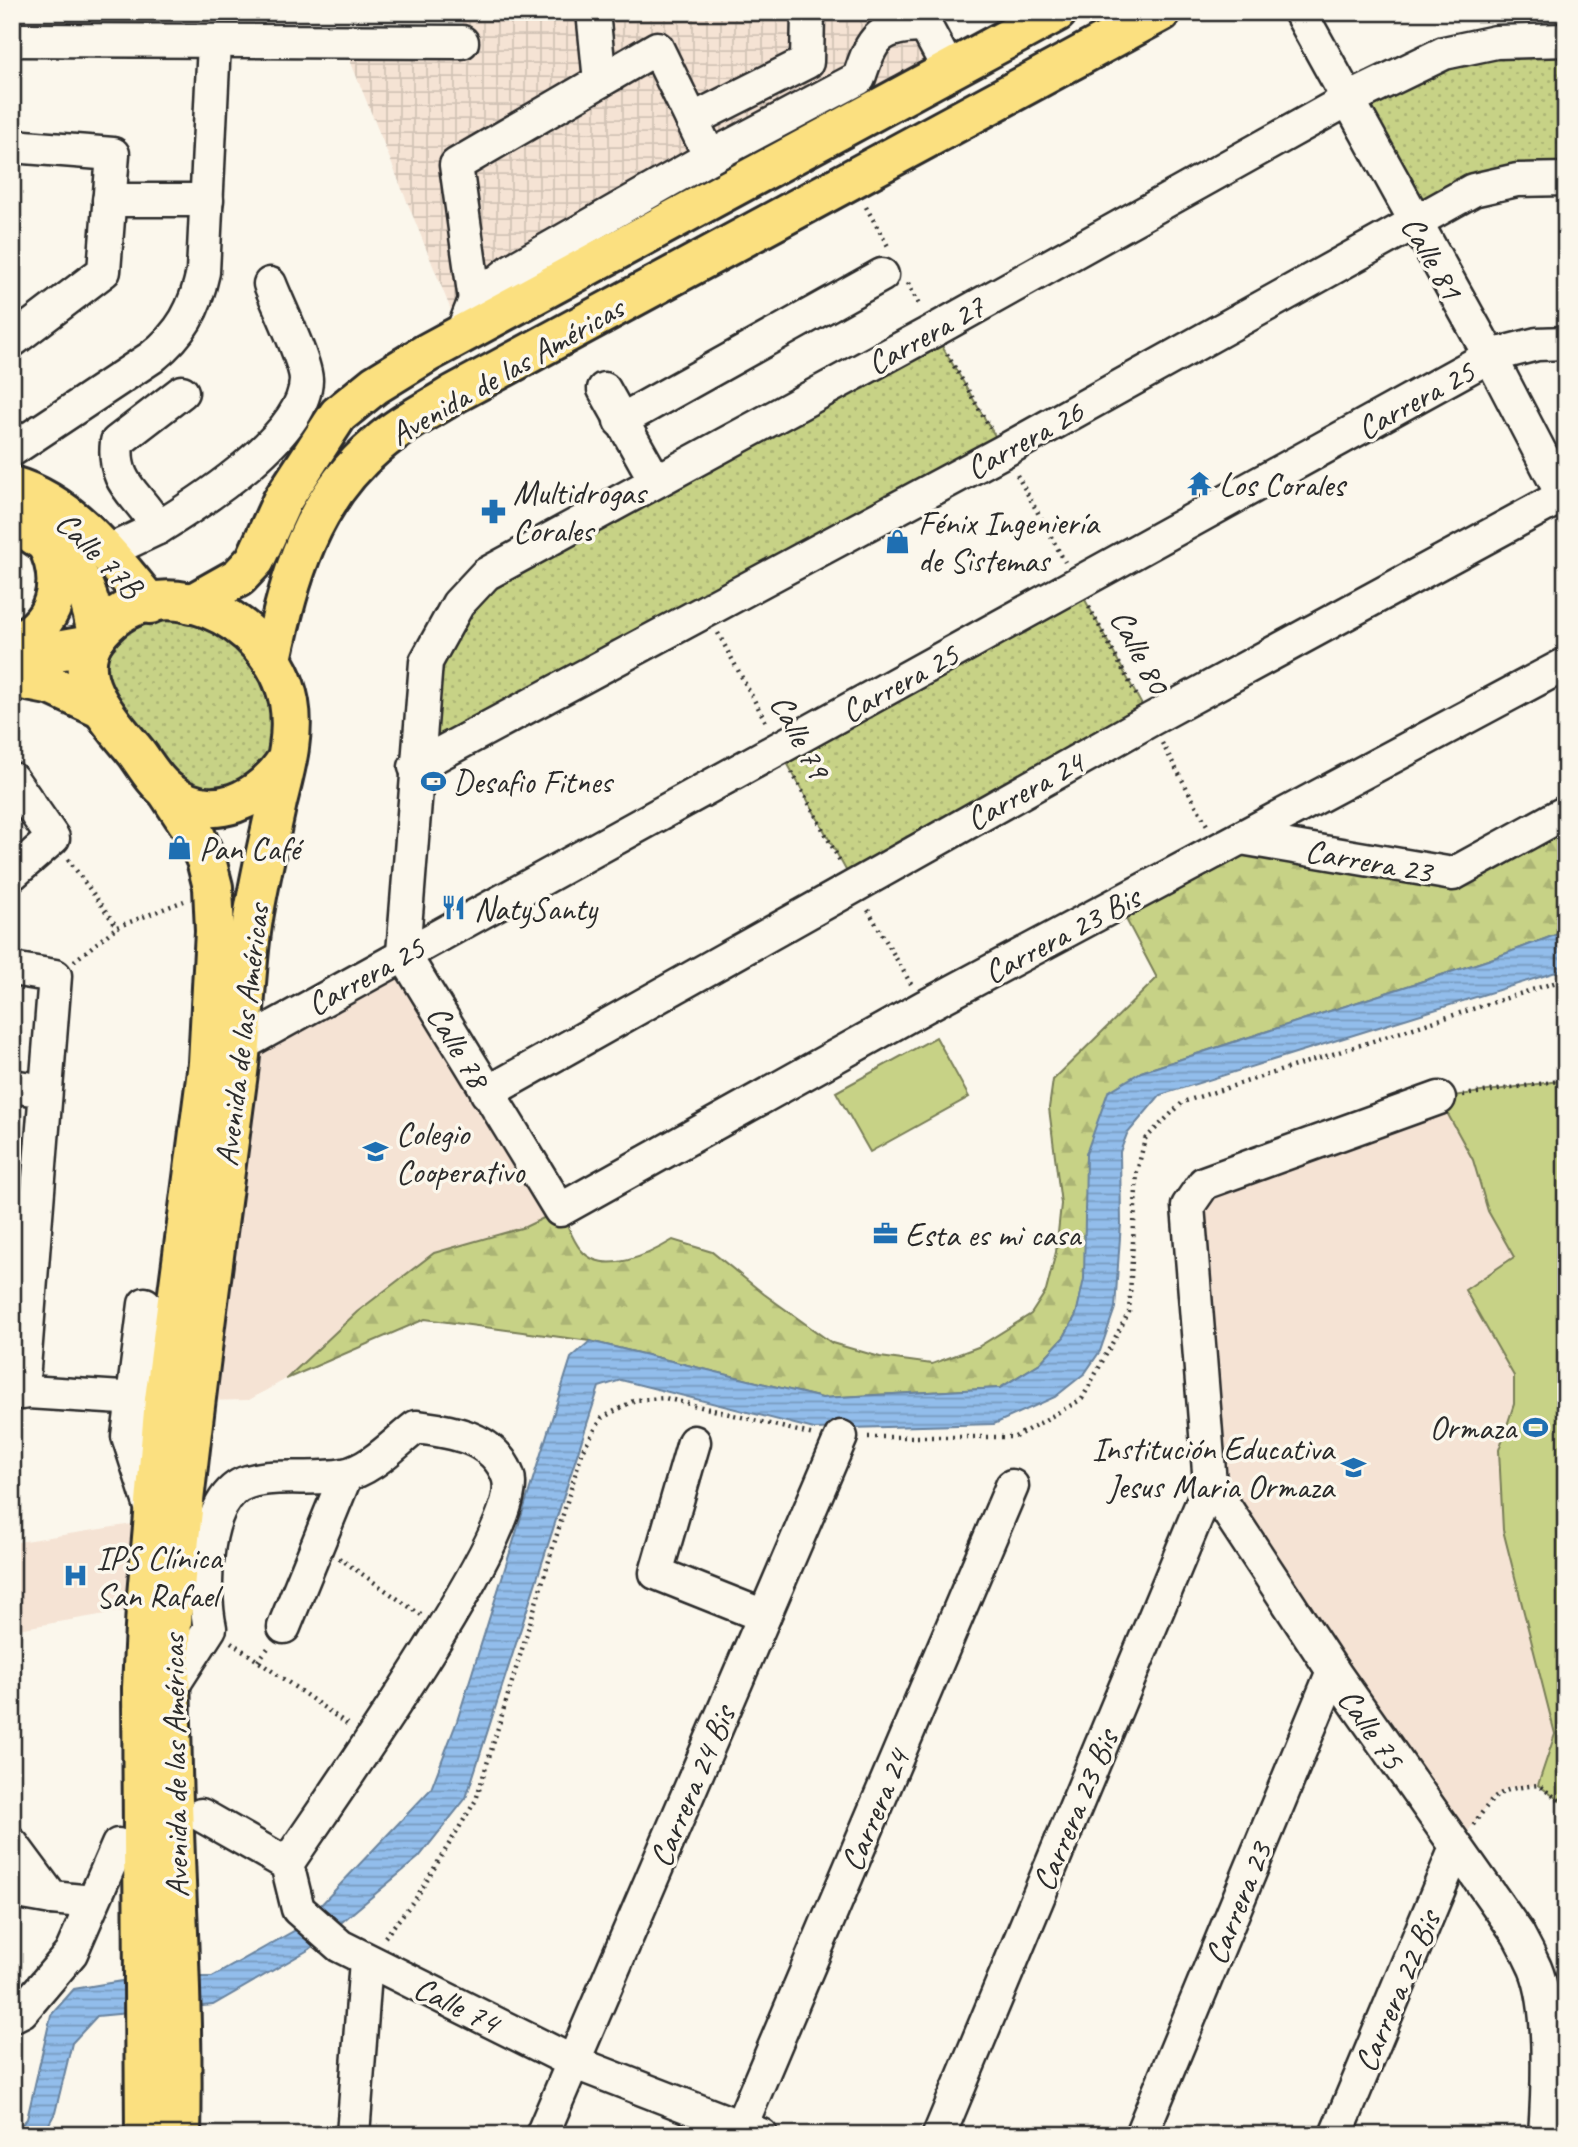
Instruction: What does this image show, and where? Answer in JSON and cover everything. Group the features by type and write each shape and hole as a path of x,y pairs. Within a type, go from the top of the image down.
{"main road":[{"name":"Avenida de las Américas","path":"191,604 239,577 255,560 282,501 338,415 374,385 461,335 1057,12"},
{"name":"Avenida de las Américas","path":"149,2133 163,2043 161,1940 173,1605 194,1401 241,1045 251,932 287,759 291,726 289,703 272,659 292,574 316,517 344,479 378,443 454,394 1161,12"},
{"path":"488,376 555,311 919,111 949,70"},
{"name":"Calle 77B","path":"28,494 89,534 150,604"},
{"name":"Calle 77B","path":"12,521 44,541 74,566 87,589 94,640"},
{"path":"12,644 38,628 50,613 56,596 58,577 54,559 44,541"},
{"path":"12,644 57,651 94,640 120,616 150,604 191,604 230,617 261,643 272,659"},
{"path":"94,640 89,673 92,692 102,709 167,791 200,805 235,805 266,787 287,759"},
{"path":"12,678 53,687 102,709"},
{"name":"Avenida de las Américas","path":"161,1940 142,1688 145,1607 155,1521 148,1399 208,1063 215,931 213,887 194,832 167,791"}],"street":[{"path":"593,12 600,81"},
{"path":"692,120 807,62 808,12"},
{"name":"Calle 81","path":"1300,12 1565,497"},
{"path":"475,300 513,270 710,157 859,78 866,53 883,32 922,19 949,70"},
{"path":"12,40 214,43 462,42"},
{"name":"Carrera 27","path":"403,953 425,662 461,600 486,574 933,331 1347,100 1444,53 1496,42 1566,40"},
{"path":"12,450 152,357 172,341 186,323 197,299 203,272 214,43"},
{"path":"461,335 475,300 456,165 657,48 710,157"},
{"path":"12,146 113,154 104,271 12,341"},
{"name":"Carrera 26","path":"415,767 1003,451 1473,190 1517,180 1566,179"},
{"path":"109,200 207,200"},
{"path":"620,421 882,275"},
{"path":"107,552 158,528 213,495 291,423 304,397 306,377 270,284"},
{"name":"Carrera 25","path":"241,1045 403,953 1490,356 1537,344 1566,343"},
{"path":"604,389 655,480"},
{"path":"158,528 150,512 119,477 115,459 117,442 183,392"},
{"path":"28,494 33,447 51,426"},
{"name":"Carrera 24","path":"487,1093 1150,720 1565,497"},
{"name":"Carrera 23 Bis","path":"560,1210 924,1007 1566,664"},
{"path":"12,779 53,838 12,874"},
{"name":"Carrera 23","path":"1231,844 1453,874 1566,812"},
{"name":"Calle 78","path":"403,953 560,1210"},
{"path":"12,969 55,976 45,1091 25,1191 17,1392 148,1399 145,1304"},
{"path":"12,1086 45,1091"},
{"path":"1210,1484 1188,1206 1204,1183 1439,1098"},
{"path":"170,1690 210,1628 205,1575 220,1503 244,1482 275,1477 346,1475 371,1463 416,1427 460,1432 498,1456 509,1478 503,1514 443,1630 287,1864 201,1815"},
{"name":"Carrera 24 Bis","path":"542,2135 842,1437"},
{"path":"694,1442 656,1573 764,1616"},
{"path":"284,1627 346,1475"},
{"name":"Carrera 23 Bis","path":"939,2135 1210,1484"},
{"name":"Calle 75","path":"1210,1484 1333,1671 1518,1934 1536,1970 1547,2046 1545,2135"},
{"name":"Carrera 24","path":"746,2132 1012,1486"},
{"name":"Carrera 23","path":"1142,2135 1333,1671"},
{"path":"12,1844 52,1898"},
{"path":"12,2016 22,2011 71,1953 118,1845"},
{"name":"Carrera 22 Bis","path":"1336,2135 1456,1848"},
{"name":"Calle 74","path":"287,1864 298,1909 353,1953 573,2062 746,2132"},
{"path":"12,1891 92,1902"},
{"path":"353,1953 353,2135"}],"path":[{"name":"Calle 80","path":"933,331 1003,451 1150,720 1231,844"},
{"name":"Calle 79","path":"706,610 854,885 924,1007"},
{"path":"53,838 117,927"},
{"path":"55,976 117,927 213,887"},
{"path":"353,1953 416,1898 476,1800 583,1449 602,1418 635,1400 665,1398 819,1437 1015,1437 1082,1399 1129,1312 1137,1172 1145,1139 1183,1102 1566,979"},
{"path":"1439,1098 1566,1080"},
{"path":"318,1544 443,1630"},
{"path":"210,1628 369,1739"},
{"path":"1456,1848 1490,1801 1507,1788 1538,1785 1566,1805"}],"shaded area":[{"path":"462,12 918,12 949,70 461,335 343,43 462,42"},
{"name":"Colegio Cooperativo","path":"403,953 560,1210 525,1227 434,1253 357,1312 286,1379 249,1400 194,1401 239,1065"},
{"name":"Institución Educativa Jesus Maria Ormaza","path":"1439,1098 1473,1160 1488,1211 1515,1257 1465,1290 1514,1376 1514,1404 1499,1451 1503,1530 1555,1734 1538,1785 1507,1788 1490,1801 1456,1848 1210,1484 1204,1183"},
{"name":"IPS Clínica San Rafael","path":"145,1522 135,1609 12,1630 12,1543"}],"green space":[{"path":"1566,40 1566,179 1413,222 1347,100 1444,53"},
{"path":"933,331 1004,451 415,767 426,662 458,604"},
{"path":"1077,585 1150,720 854,885 779,748"},
{"path":"134,609 247,629 290,743 211,807 102,709 97,636"},
{"path":"1566,812 1566,931 1491,959 1141,1072 1076,1315 1064,1337 1040,1363 1000,1388 822,1398 590,1341 425,1319 286,1379 357,1312 434,1253 525,1227 560,1210 578,1246 591,1258 602,1262 627,1260 673,1240 712,1252 832,1343 880,1357 932,1364 978,1347 1031,1314 1046,1291 1056,1252 1061,1204 1049,1108 1053,1080 1157,978 1118,904 1220,850 1453,874"},
{"path":"936,1037 969,1097 870,1152 836,1092"},
{"name":"Ormaza","path":"1566,1080 1566,1805 1538,1785 1555,1734 1503,1530 1499,1450 1514,1404 1514,1376 1465,1290 1514,1257 1488,1211 1473,1160 1439,1098"}],"water":[{"path":"1566,931 1566,969 1160,1095 1127,1134 1120,1152 1121,1223 1115,1308 1100,1351 1085,1373 1055,1397 994,1424 814,1429 621,1380 599,1387 466,1798 419,1857 310,1949 213,2005 97,2016 72,2043 55,2113 43,2135 12,2135 27,2119 51,2015 74,1989 145,1977 212,1977 299,1928 431,1789 457,1721 571,1358 590,1341 822,1398 1000,1388 1040,1363 1064,1337 1076,1315 1084,1279 1086,1154 1108,1092 1141,1072 1491,959"}],"place":[{"name":"Los Corales","path":"1199,484"},
{"name":"Multidrogas Corales","path":"493,511"},
{"name":"Fénix Ingeniería de Sistemas","path":"898,541"},
{"name":"Desafio Fitnes","path":"433,781"},
{"name":"Pan Café","path":"179,848"},
{"name":"NatySanty","path":"454,908"},
{"name":"Colegio Cooperativo","path":"376,1152"},
{"name":"Esta es mi casa","path":"885,1234"},
{"name":"Ormaza","path":"1536,1427"},
{"name":"Institución Educativa Jesus Maria Ormaza","path":"1354,1467"},
{"name":"IPS Clínica San Rafael","path":"76,1576"}]}
